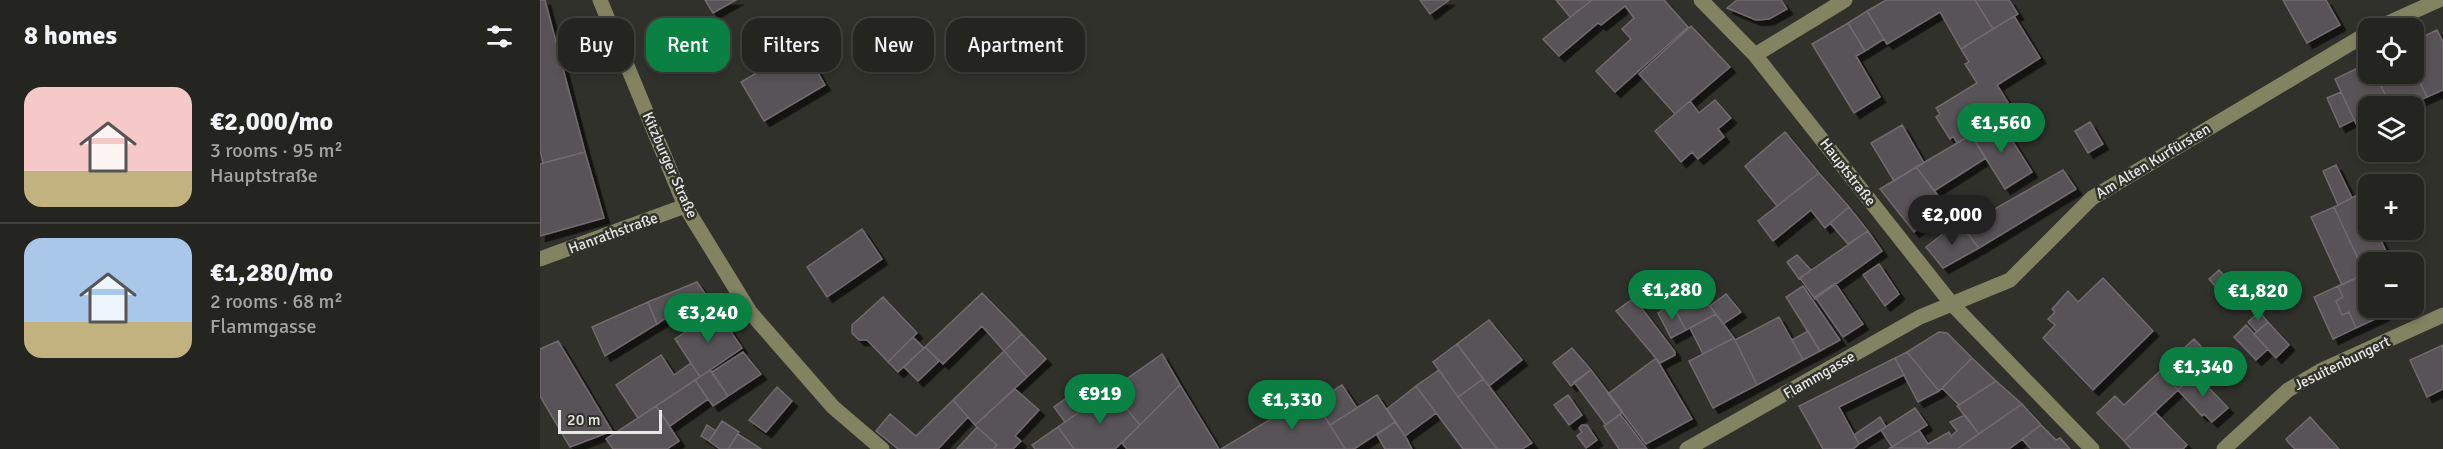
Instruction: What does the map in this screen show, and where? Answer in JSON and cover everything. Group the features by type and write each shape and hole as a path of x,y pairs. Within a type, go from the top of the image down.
{"street":[{"name":"Kitzburger Straße","path":"600,0 685,206 750,312 832,407 882,449"},
{"name":"Hauptstraße","path":"1701,0 1755,55 1951,303 2092,449"},
{"path":"1755,55 1845,0"},
{"path":"2399,18 2439,0"},
{"name":"Am Alten Kurfürsten","path":"1951,303 2010,280 2092,198 2358,39"},
{"name":"Hanrathstraße","path":"540,259 685,206"},
{"name":"Flammgasse","path":"1687,449 1920,317 1951,303"},
{"name":"Jesuitenbungert","path":"2224,449 2288,390 2322,370 2443,315"}],"building":[{"path":"540,0 545,0 558,49 558,72 564,72 585,152 543,163 540,150"},
{"path":"705,0 736,0 713,13"},
{"path":"1420,0 1449,0 1430,14"},
{"path":"1556,0 1592,0 1570,17"},
{"path":"1592,0 1664,0 1688,27 1615,92 1596,71 1631,39 1622,29 1634,18 1625,6 1601,25 1598,23 1559,56 1543,39"},
{"path":"1737,0 1781,0 1787,9 1769,19 1756,20 1727,8"},
{"path":"1886,0 1975,0 1993,29 1961,49 1940,12 1887,44 1867,11"},
{"path":"1975,0 2009,0 2018,14 1993,29"},
{"path":"2283,0 2326,0 2340,25 2307,43"},
{"path":"1867,11 1884,39 1865,51 1848,23"},
{"path":"2014,16 2040,58 1997,85 2012,109 1957,143 1953,136 1950,139 1936,117 1940,114 1936,108 1977,83 1965,64 1969,62 1961,49"},
{"path":"1848,23 1865,51 1856,56 1880,97 1854,113 1812,44"},
{"path":"1691,26 1730,67 1675,114 1639,74"},
{"path":"2437,30 2443,42 2443,90 2427,97 2421,84 2424,84 2424,36"},
{"path":"2358,68 2358,84 2380,84 2386,96 2358,96 2358,128 2335,79"},
{"path":"758,72 817,72 825,85 764,121 741,82"},
{"path":"2380,84 2421,84 2427,97 2424,98 2424,96 2386,96"},
{"path":"2341,92 2354,120 2340,127 2327,98"},
{"path":"1715,100 1731,118 1718,129 1724,137 1698,159 1692,152 1681,162 1655,131 1690,101 1699,113"},
{"path":"2017,106 2024,117 2005,128 1998,118"},
{"path":"1998,118 2032,172 2005,189 1971,135"},
{"path":"2090,122 2103,144 2088,153 2075,131"},
{"path":"1902,125 1924,163 1894,181 1871,143"},
{"path":"1785,132 1819,173 1777,206 1745,166"},
{"path":"1971,135 1986,158 1934,191 1916,167"},
{"path":"585,152 604,218 540,236 540,164"},
{"path":"2336,165 2352,198 2338,205 2323,171"},
{"path":"1916,167 1946,206 1914,232 1880,189"},
{"path":"2063,170 2076,189 1979,248 1963,227"},
{"path":"1819,173 1849,207 1825,228 1811,210 1773,241 1758,221"},
{"path":"2358,195 2358,240 2381,240 2386,252 2358,252 2358,259 2334,207"},
{"path":"1849,207 1868,231 1848,244 1830,223"},
{"path":"2334,207 2358,259 2358,277 2342,285 2311,217"},
{"path":"1958,222 1979,248 1943,268 1926,247"},
{"path":"862,229 882,259 827,297 807,267"},
{"path":"1868,231 1882,251 1815,299 1800,278"},
{"path":"1797,255 1811,270 1799,279 1787,262"},
{"path":"1879,264 1899,294 1885,306 1863,275"},
{"path":"2219,270 2231,283 2221,293 2209,279"},
{"path":"2358,277 2358,318 2378,318 2356,328 2349,312 2342,315 2336,301 2343,297 2338,286"},
{"path":"2103,278 2153,331 2093,390 2043,338 2055,325 2048,319 2055,312 2052,309 2068,291 2078,302"},
{"path":"697,282 717,311 692,328 679,309 657,324 648,302"},
{"path":"1835,283 1863,324 1843,337 1815,297"},
{"path":"1803,286 1840,340 1820,351 1786,297"},
{"path":"2338,286 2343,297 2336,301 2342,315 2349,312 2356,328 2333,339 2314,297"},
{"path":"982,293 1022,334 1004,351 982,326 943,364 925,347"},
{"path":"1726,294 1741,312 1723,324 1710,306"},
{"path":"1701,295 1716,314 1686,330 1676,311"},
{"path":"883,297 917,333 888,362 867,340 859,340 852,333 852,325"},
{"path":"1634,298 1675,355 1660,363 1616,311"},
{"path":"648,302 657,324 605,356 592,327"},
{"path":"1671,304 1686,330 1671,338 1658,313"},
{"path":"717,311 742,348 700,377 675,339"},
{"path":"2259,312 2268,322 2257,332 2248,322"},
{"path":"1716,314 1734,338 1703,354 1690,328"},
{"path":"1779,317 1803,360 1757,385 1735,340"},
{"path":"1489,320 1522,360 1489,386 1457,344"},
{"path":"2268,322 2289,345 2276,358 2254,334"},
{"path":"2246,325 2268,349 2256,360 2234,337"},
{"path":"1808,331 1820,351 1803,360 1792,340"},
{"path":"1939,332 1947,333 1972,358 1939,391 1907,352"},
{"path":"1022,334 1046,359 1027,377 1004,351"},
{"path":"913,337 924,348 898,372 888,362"},
{"path":"1734,338 1757,385 1713,408 1689,361"},
{"path":"2194,339 2212,358 2190,378 2172,359"},
{"path":"558,341 612,431 570,447 540,396 540,349"},
{"path":"1457,344 1483,379 1458,397 1433,362"},
{"path":"2443,345 2443,389 2427,397 2410,360"},
{"path":"925,347 939,361 918,381 904,367"},
{"path":"1572,348 1591,370 1571,386 1553,363"},
{"path":"1004,351 1027,377 975,425 953,400"},
{"path":"743,352 761,374 728,396 712,372"},
{"path":"1907,352 1939,391 1918,402 1895,358"},
{"path":"1162,354 1180,385 1140,425 1111,390"},
{"path":"661,355 674,375 691,363 700,377 638,418 616,385"},
{"path":"1656,358 1692,419 1646,444 1608,394"},
{"path":"1895,358 1904,375 1839,407 1859,444 1853,449 1823,449 1799,406"},
{"path":"1972,358 1996,381 1959,405 1942,388"},
{"path":"2172,359 2190,378 2178,390 2160,371"},
{"path":"710,370 728,396 713,406 695,380"},
{"path":"1439,370 1497,449 1463,449 1416,386"},
{"path":"1591,370 1623,412 1606,425 1574,382"},
{"path":"2160,371 2178,390 2124,441 2097,413 2115,396 2124,405"},
{"path":"2196,374 2228,408 2212,422 2204,414 2202,416 2178,390"},
{"path":"1483,379 1532,443 1522,449 1497,449 1458,397"},
{"path":"695,380 708,399 670,426 656,406"},
{"path":"1996,381 2022,404 1979,434 1957,406"},
{"path":"1089,382 1100,398 1065,422 1054,407"},
{"path":"1180,385 1219,449 1127,449 1122,443"},
{"path":"1342,385 1357,408 1330,425 1315,402"},
{"path":"1416,386 1436,413 1405,436 1387,409"},
{"path":"777,387 792,401 766,432 749,420"},
{"path":"1015,389 1039,410 1015,436 1021,441 1013,449 993,449 997,445 975,425"},
{"path":"1111,390 1140,425 1115,449 1074,449 1058,427"},
{"path":"1311,395 1345,449 1221,449"},
{"path":"1377,395 1395,422 1354,449 1345,449 1330,425"},
{"path":"1568,395 1582,415 1569,425 1554,405"},
{"path":"953,400 968,417 938,449 898,449 876,431 890,414 916,436"},
{"path":"2022,404 2041,425 2009,449 1957,449"},
{"path":"656,406 679,441 667,449 613,449 606,439"},
{"path":"1915,408 1927,425 1892,447 1881,430"},
{"path":"2155,412 2187,445 2183,449 2131,449 2124,441"},
{"path":"1620,414 1647,449 1619,449 1604,426"},
{"path":"1965,415 1979,434 1957,449 1890,448 1919,430 1928,444 1949,432 1951,436 1957,431 1950,422"},
{"path":"1880,417 1886,427 1859,444 1854,435"},
{"path":"2310,417 2339,449 2295,449 2288,442 2286,439"},
{"path":"722,421 739,432 728,449 720,449 709,441"},
{"path":"1395,422 1412,449 1385,449 1377,435"},
{"path":"707,425 716,431 709,441 701,436"},
{"path":"1587,425 1597,440 1586,448 1577,436 1582,432 1579,428"},
{"path":"2041,425 2056,440 2060,438 2070,449 2031,449 2022,439"},
{"path":"977,427 997,445 993,449 957,449"},
{"path":"1058,427 1074,449 1035,449 1032,445"},
{"path":"738,434 761,449 728,449"}]}
